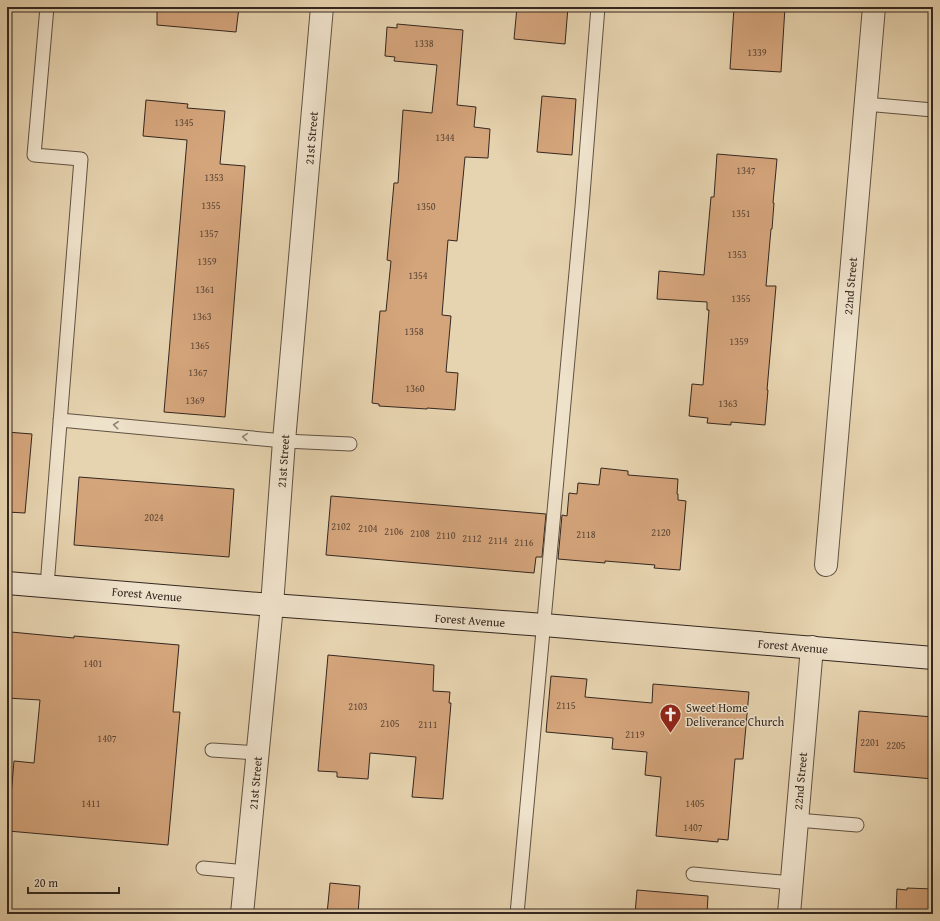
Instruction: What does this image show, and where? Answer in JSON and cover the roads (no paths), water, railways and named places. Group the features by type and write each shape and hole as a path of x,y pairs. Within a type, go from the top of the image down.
{"street":[{"name":"21st Street","path":"242,914 272,605 284,441 322,7"},
{"name":"22nd Street","path":"826,565 874,7"},
{"name":"Forest Avenue","path":"7,582 272,605 544,625 933,658"},
{"name":"22nd Street","path":"789,914 812,647"}],"lane":[{"path":"47,7 34,155 81,159 47,586"},
{"path":"517,914 582,207 598,7"},
{"path":"865,104 933,110"},
{"path":"60,420 284,441 350,444"},
{"path":"212,750 258,753"},
{"path":"797,820 857,825"},
{"path":"203,868 246,872"},
{"path":"693,874 792,883"}],"place":[{"name":"Sweet Home Deliverance Church","path":"670,734"}]}
